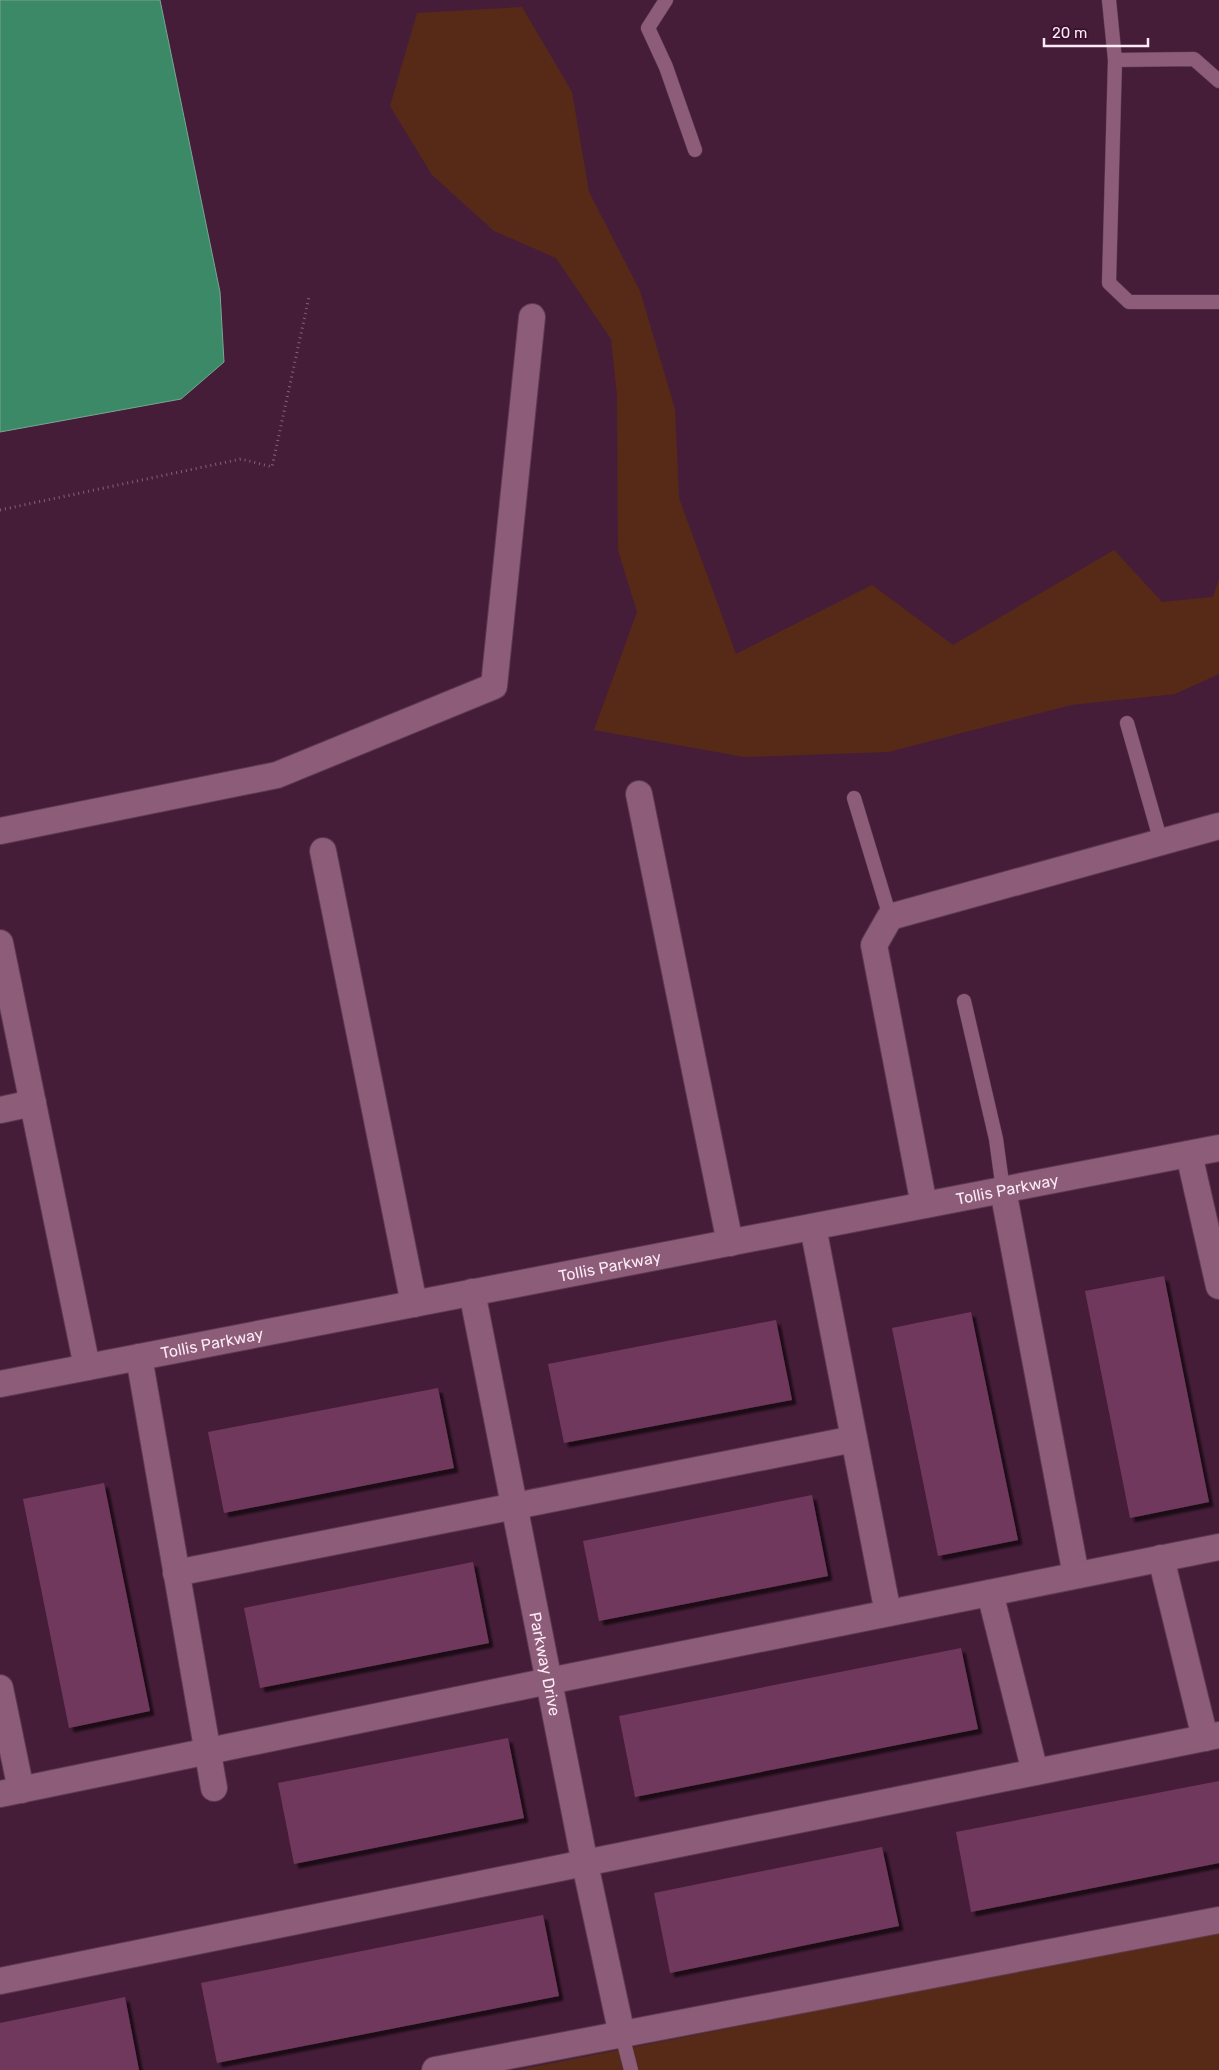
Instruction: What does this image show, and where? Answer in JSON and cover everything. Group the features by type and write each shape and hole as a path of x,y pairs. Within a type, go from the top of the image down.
{"street":[{"path":"0,831 277,775 494,686 532,317"},
{"path":"639,794 730,1243"},
{"path":"924,1205 874,945 890,917 1219,826"},
{"path":"323,851 414,1304"},
{"path":"0,943 87,1367"},
{"path":"0,1110 33,1103"},
{"name":"Tollis Parkway","path":"0,1384 1219,1148"},
{"path":"1189,1154 1219,1286"},
{"path":"1003,1190 1076,1576"},
{"path":"813,1227 888,1613"},
{"name":"Parkway Drive","path":"472,1292 585,1864 622,2034"},
{"path":"138,1357 214,1788"},
{"path":"176,1573 854,1439"},
{"path":"0,1688 10,1792 549,1681 1219,1547"},
{"path":"0,1981 1212,1736 1161,1558"},
{"path":"990,1593 1035,1772"},
{"path":"435,2070 1219,1920"}],"lane":[{"path":"666,0 648,28 666,68 695,150"},
{"path":"1109,0 1115,60 1110,283 1129,302 1219,302"},
{"path":"1115,60 1194,59 1219,81"},
{"path":"1127,723 1161,842"},
{"path":"854,798 890,917"},
{"path":"964,1001 996,1139 1003,1190"},
{"path":"622,2034 631,2070"}],"path":[{"path":"0,510 241,459 272,467 309,297"}],"shaded area":[{"path":"0,0 160,0 220,292 224,362 181,399 0,432"},
{"path":"522,7 572,92 589,192 640,291 675,409 679,498 736,654 872,585 953,645 1114,550 1162,602 1213,597 1219,579 1219,674 1175,694 1071,705 888,752 744,757 594,730 637,612 618,550 617,395 611,339 556,258 494,231 432,175 390,106 417,13"},
{"path":"1219,1931 1219,2070 518,2070"}],"building":[{"path":"1164,1276 1209,1502 1130,1518 1085,1291"},
{"path":"971,1312 1018,1540 938,1556 892,1328"},
{"path":"776,1320 792,1400 564,1443 548,1364"},
{"path":"438,1388 454,1468 224,1513 208,1432"},
{"path":"104,1483 150,1711 69,1728 23,1499"},
{"path":"812,1495 828,1576 599,1621 583,1541"},
{"path":"473,1562 489,1643 260,1688 244,1608"},
{"path":"961,1648 978,1729 635,1797 619,1716"},
{"path":"508,1738 524,1818 294,1864 278,1783"},
{"path":"1219,1781 1219,1863 971,1912 956,1832"},
{"path":"882,1847 899,1926 670,1973 654,1893"},
{"path":"543,1915 559,1996 217,2063 201,1983"},
{"path":"125,1997 139,2070 0,2070 0,2023"}]}
